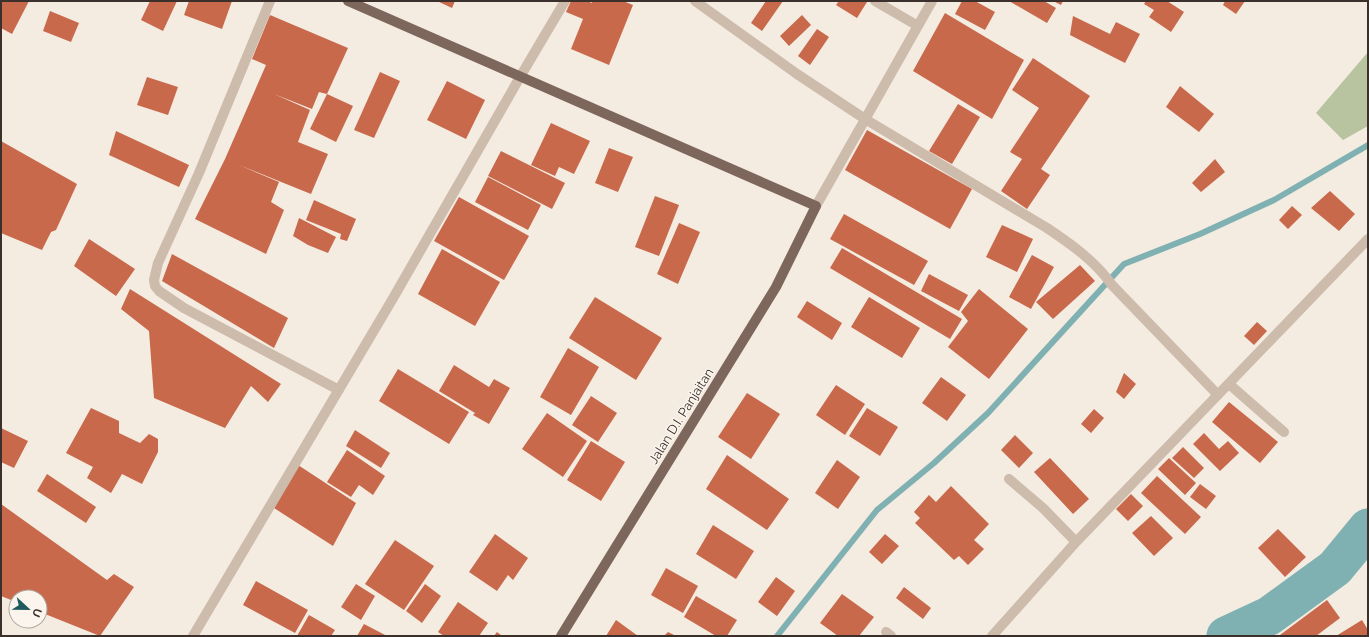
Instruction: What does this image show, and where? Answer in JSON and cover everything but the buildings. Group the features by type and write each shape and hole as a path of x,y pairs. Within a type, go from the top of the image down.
{"main road":[{"path":"348,1 816,206"},
{"name":"Jalan D.I. Panjaitan","path":"561,636 776,288 816,206"}],"street":[{"path":"270,1 199,173 158,263 154,280 155,286 159,291 184,308 339,390"},
{"path":"193,636 392,300 520,76 565,1"},
{"path":"695,1 797,74 865,119 1047,228 1074,246 1103,273 1112,285 1218,395"},
{"path":"875,1 918,26"},
{"path":"816,206 932,1"},
{"path":"992,636 1076,542 1368,239"},
{"path":"1229,384 1284,432"},
{"path":"1009,479 1043,508 1076,542"}],"green space":[{"path":"1368,52 1368,126 1343,140 1316,113"}],"waterway":[{"path":"777,636 877,510 934,463 988,413 1124,264 1200,234 1274,200 1368,145"},
{"path":"1226,636 1269,616 1335,568 1368,528"}]}
